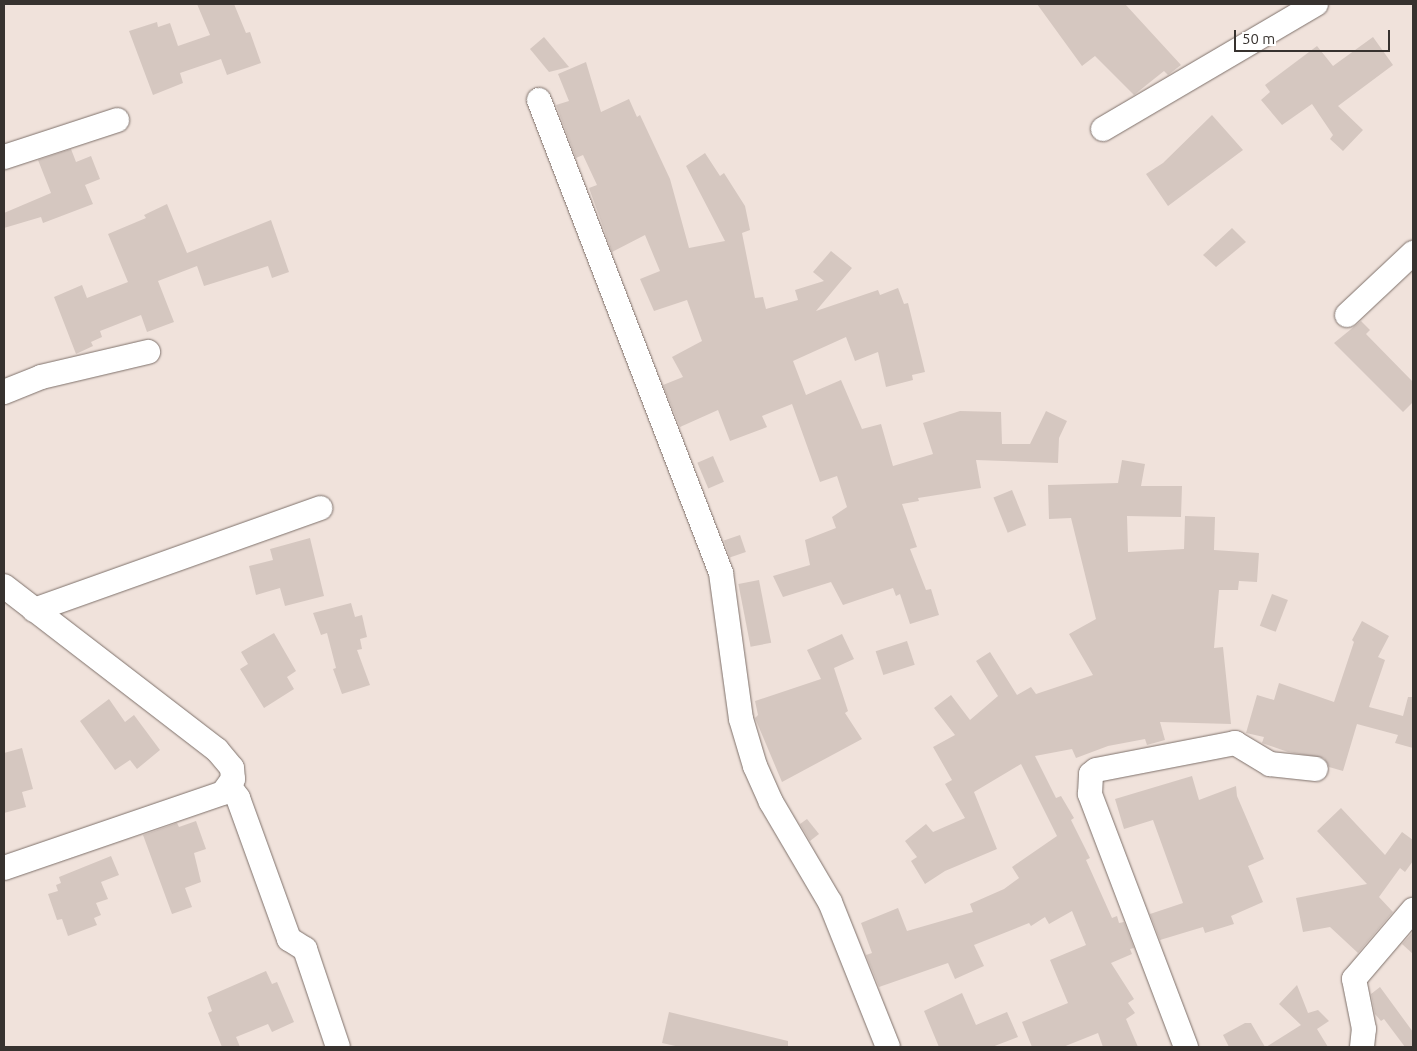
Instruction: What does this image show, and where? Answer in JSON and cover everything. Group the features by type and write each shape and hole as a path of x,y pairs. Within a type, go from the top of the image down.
{"street":[{"path":"1103,129 1316,4"},
{"path":"539,100 721,573 741,719 755,766 771,802 830,902 888,1047"},
{"path":"4,157 117,120"},
{"path":"1347,315 1413,253"},
{"path":"4,392 41,377 148,352"},
{"path":"34,610 320,508"},
{"path":"4,586 217,750 232,768 233,779 230,787 223,793 4,868"},
{"path":"1186,1047 1096,812 1089,780 1096,770 1221,744 1244,747 1270,764 1316,768"},
{"path":"230,787 238,798 289,939 305,949 338,1047"},
{"path":"1362,1047 1364,1029 1354,979 1413,910"}],"building":[{"path":"197,4 234,4 246,33 250,32 261,63 227,75 221,59 180,73 183,83 153,95 129,31 157,22 158,27 170,23 178,46 210,35"},
{"path":"1037,4 1125,4 1181,65 1168,75 1164,71 1134,95 1095,56 1082,66"},
{"path":"544,37 569,67 549,72 530,49"},
{"path":"1373,37 1393,65 1338,106 1363,130 1343,151 1330,139 1333,135 1312,104 1282,125 1261,100 1270,92 1265,85 1317,46 1333,66"},
{"path":"586,62 601,112 629,99 637,117 640,115 670,179 689,248 725,241 686,166 705,153 720,176 724,173 745,206 750,230 742,233 755,298 763,297 766,309 798,300 795,290 824,281 813,272 831,251 852,268 816,311 878,290 880,295 898,288 904,304 908,303 925,372 912,375 913,380 886,387 878,352 855,361 846,337 793,361 806,395 841,380 862,429 881,424 893,466 933,454 923,423 960,411 1001,412 1002,444 1030,444 1046,411 1067,421 1059,438 1058,463 976,460 981,488 918,498 919,501 902,504 917,547 910,549 926,590 931,589 939,615 910,624 900,594 896,596 893,588 843,605 831,582 783,597 773,576 810,565 805,540 836,528 832,517 847,507 837,476 820,482 792,404 762,416 767,427 730,441 718,410 680,427 663,385 683,377 672,357 702,341 687,300 654,311 640,279 660,271 645,235 612,252 589,188 597,185 583,155 576,158 556,105 569,101 558,74"},
{"path":"1212,115 1243,150 1168,206 1146,174 1163,163"},
{"path":"71,149 76,162 91,156 100,179 85,185 93,204 43,223 41,217 4,228 4,213 51,193 38,160"},
{"path":"167,204 187,253 271,220 289,272 272,278 268,266 204,286 197,266 158,281 174,322 147,332 141,315 100,331 102,337 91,342 93,346 76,354 54,297 82,285 87,298 128,282 108,234 146,218 144,215"},
{"path":"1232,228 1246,242 1216,267 1203,255"},
{"path":"1361,321 1370,330 1366,334 1413,382 1413,402 1403,412 1334,343"},
{"path":"713,456 724,482 708,488 697,463"},
{"path":"1122,460 1145,464 1141,486 1182,486 1181,517 1127,516 1128,552 1184,549 1185,516 1215,517 1214,550 1259,553 1257,582 1239,581 1238,590 1219,590 1214,648 1223,647 1231,724 1160,722 1165,740 1147,745 1145,739 1108,746 1076,758 1072,749 1035,756 1056,798 1061,796 1074,818 1071,820 1090,858 1086,860 1112,918 1117,916 1119,923 1124,922 1134,948 1130,949 1132,954 1111,963 1134,999 1128,1003 1135,1013 1126,1019 1138,1047 1103,1047 1098,1033 1063,1047 1032,1047 1022,1022 1068,1003 1050,960 1086,945 1072,911 1049,924 1045,917 1031,926 1029,923 974,945 984,966 955,979 948,963 879,987 866,955 872,953 861,923 898,908 907,931 973,912 970,904 1004,889 1019,878 1012,867 1057,836 1021,764 974,792 997,849 945,871 925,884 911,861 917,857 905,841 926,824 933,832 965,818 945,784 952,780 933,747 955,735 934,708 951,695 970,720 998,696 976,661 990,652 1017,695 1031,687 1036,694 1093,675 1069,634 1096,619 1071,518 1049,519 1048,485 1118,483"},
{"path":"1012,490 1026,525 1008,533 993,497"},
{"path":"740,535 746,552 730,558 724,541"},
{"path":"310,538 324,596 285,606 280,588 256,595 249,566 273,560 270,549"},
{"path":"759,580 771,643 751,647 738,584"},
{"path":"1272,594 1288,600 1276,632 1260,626"},
{"path":"351,603 355,617 362,615 367,637 360,639 362,649 357,650 370,685 342,694 333,669 336,668 327,633 321,635 313,613"},
{"path":"1362,621 1389,636 1378,657 1385,660 1369,707 1403,716 1408,697 1413,697 1413,748 1395,743 1398,735 1357,724 1343,771 1329,767 1324,758 1288,752 1262,743 1264,737 1246,733 1257,695 1274,700 1279,683 1334,702 1354,642 1352,640"},
{"path":"274,633 296,671 287,677 294,689 264,708 240,669 248,664 241,652"},
{"path":"842,634 854,659 834,668 848,711 845,713 862,739 782,782 755,718 758,715 755,701 821,679 807,650"},
{"path":"907,641 915,665 883,675 876,651"},
{"path":"109,699 125,722 134,715 160,750 137,769 130,760 115,770 80,721"},
{"path":"22,748 33,789 22,792 26,807 4,813 4,753"},
{"path":"1192,776 1199,800 1236,786 1237,796 1264,859 1248,866 1263,902 1231,916 1234,924 1205,933 1203,927 1160,940 1150,914 1183,903 1153,820 1124,829 1115,799"},
{"path":"1341,808 1385,855 1402,832 1413,840 1413,861 1405,872 1400,868 1379,897 1393,912 1358,953 1330,927 1303,932 1296,898 1367,884 1317,831"},
{"path":"807,819 819,834 810,841 800,824"},
{"path":"196,821 206,849 194,853 201,882 185,888 192,907 172,914 143,835 177,823 179,827"},
{"path":"111,856 119,875 101,882 108,899 96,903 101,915 94,918 97,925 68,936 62,919 57,920 48,894 58,891 56,885 61,883 59,877"},
{"path":"1413,934 1413,954 1402,944"},
{"path":"266,971 272,984 277,982 294,1022 272,1032 268,1024 236,1037 240,1047 222,1047 208,1013 212,1011 207,997"},
{"path":"1297,985 1308,1013 1318,1010 1329,1021 1317,1029 1328,1047 1266,1047 1301,1025 1279,1004"},
{"path":"1380,987 1413,1032 1413,1047 1405,1047 1384,1019 1381,1021 1375,1014 1371,994"},
{"path":"962,993 976,1025 1007,1012 1018,1037 992,1047 939,1047 924,1011"},
{"path":"669,1012 788,1041 788,1047 680,1047 662,1043"},
{"path":"1245,1023 1251,1023 1265,1047 1229,1047 1223,1035"}]}
